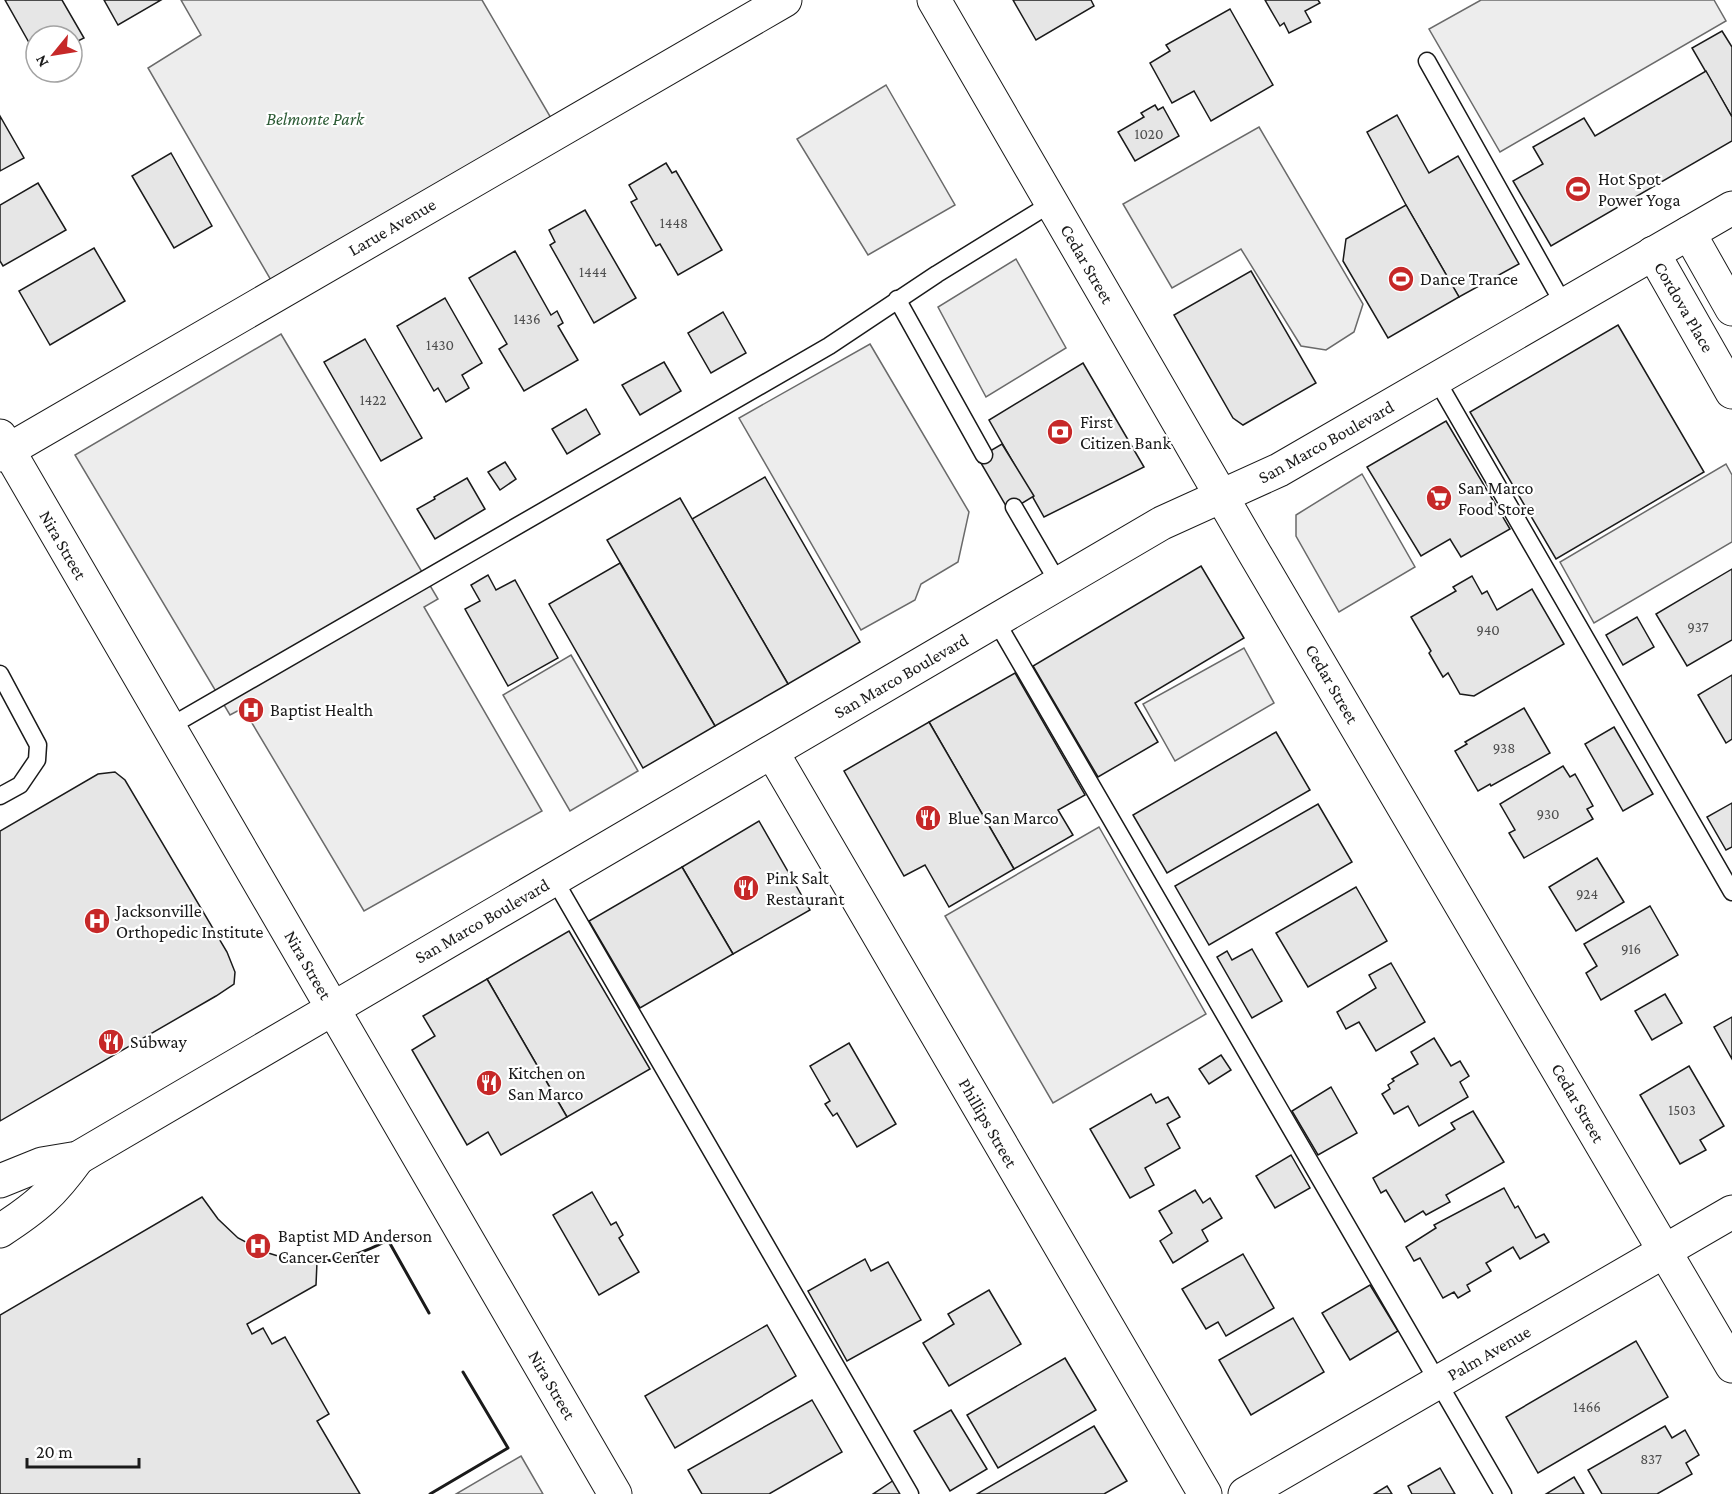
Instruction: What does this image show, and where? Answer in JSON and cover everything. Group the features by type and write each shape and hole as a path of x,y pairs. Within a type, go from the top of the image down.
{"street":[{"name":"Larue Avenue","path":"3,447 785,0"},
{"name":"Cedar Street","path":"934,0 1732,1366"},
{"name":"San Marco Boulevard","path":"0,1181 42,1164 78,1158 1162,523 1279,470 1732,208"},
{"path":"1689,233 1732,309"},
{"name":"Cordova Place","path":"1653,254 1732,392"},
{"name":"Nira Street","path":"3,447 169,727 615,1494"},
{"name":"Phillips Street","path":"772,752 1205,1494"},
{"name":"San Marco Boulevard","path":"0,1231 43,1201 78,1158"},
{"name":"Palm Avenue","path":"1245,1494 1732,1212"}],"lane":[{"path":"1427,61 1564,305"},
{"path":"169,727 819,352 897,299 1052,203"},
{"path":"897,299 984,455"},
{"path":"1436,379 1732,892"},
{"path":"1014,507 1059,584"},
{"path":"996,621 1503,1494"},
{"path":"0,674 38,745 38,760 20,785 0,796"},
{"path":"554,879 910,1494"}],"shaded area":[{"name":"Belmonte Park","path":"181,0 482,0 551,118 272,282 148,68 201,35"},
{"path":"1481,0 1714,0 1726,21 1500,152 1429,29"},
{"path":"886,85 955,205 868,255 797,139"},
{"path":"1259,127 1363,304 1354,332 1326,350 1301,346 1241,249 1172,288 1123,204"},
{"path":"1016,259 1066,348 986,397 938,307"},
{"path":"281,334 438,599 424,607 542,811 364,911 243,708 230,715 75,455"},
{"path":"870,344 969,512 958,562 921,584 915,600 861,630 739,418"},
{"path":"1726,464 1732,475 1732,542 1594,623 1560,562"},
{"path":"1362,474 1415,567 1339,612 1296,536 1296,515"},
{"path":"1244,648 1274,703 1175,761 1143,704"},
{"path":"571,655 638,771 570,811 503,695"},
{"path":"1099,827 1206,1014 1053,1103 945,916"},
{"path":"521,1456 543,1494 456,1494"}],"building":[{"path":"5,0 62,0 76,24 24,24 24,34"},
{"path":"104,0 161,0 118,25"},
{"path":"1013,0 1091,0 1094,6 1036,40"},
{"path":"1265,0 1318,0 1320,3 1305,11 1311,22 1289,33 1284,23 1280,26"},
{"path":"1230,9 1273,85 1211,121 1194,91 1172,103 1150,63 1170,51 1166,45"},
{"path":"1722,31 1732,47 1732,117 1692,48"},
{"path":"1706,71 1732,117 1732,141 1551,246 1513,181 1543,164 1533,147 1584,118 1595,136"},
{"path":"1155,105 1158,110 1163,107 1179,136 1135,161 1118,132 1144,117 1141,113"},
{"path":"1397,115 1429,173 1458,156 1519,264 1459,297 1367,132"},
{"path":"0,116 24,158 0,171"},
{"path":"171,153 212,226 174,248 132,176"},
{"path":"666,163 672,173 676,171 722,250 678,275 660,244 656,246 631,202 637,199 629,185"},
{"path":"38,183 66,230 3,266 0,261 0,205"},
{"name":"Dance Trance","path":"1406,205 1459,297 1388,338 1343,261 1346,239"},
{"path":"585,210 636,298 594,323 550,245 555,242 549,230"},
{"path":"94,248 125,301 50,345 19,291"},
{"path":"515,251 551,315 557,311 563,323 558,326 578,360 524,391 499,349 507,344 469,278"},
{"path":"1251,271 1316,383 1243,425 1233,418 1174,315"},
{"path":"445,298 482,363 462,375 469,388 446,402 438,388 434,391 397,326"},
{"path":"723,312 746,353 711,373 688,333"},
{"path":"1618,325 1704,472 1556,559 1470,412"},
{"path":"365,339 422,438 381,461 324,362"},
{"path":"664,362 681,391 640,415 622,385"},
{"name":"First Citizen Bank","path":"1083,363 1144,467 1044,517 989,420"},
{"path":"586,409 600,434 567,454 552,429"},
{"name":"San Marco Food Store","path":"1446,421 1510,529 1461,557 1450,539 1421,556 1367,467"},
{"path":"1002,444 1034,496 1009,511 978,458"},
{"path":"505,462 516,479 500,490 488,472"},
{"path":"765,477 860,642 788,684 692,519"},
{"path":"467,478 485,509 435,539 417,509"},
{"path":"680,498 788,684 715,726 607,540"},
{"path":"620,563 715,726 643,768 549,604"},
{"path":"1201,566 1244,638 1135,703 1158,742 1098,777 1033,666"},
{"path":"1732,569 1732,640 1687,666 1656,614"},
{"path":"488,575 496,590 515,580 558,658 508,686 465,609 480,601 471,585"},
{"path":"1472,576 1482,594 1487,591 1497,610 1532,589 1564,644 1474,696 1460,694 1448,673 1443,677 1411,617 1456,591 1453,587"},
{"path":"1637,617 1654,647 1623,665 1606,635"},
{"path":"1015,673 1085,795 1058,810 1073,835 1014,869 929,722"},
{"path":"1732,675 1732,739 1726,743 1698,695"},
{"path":"1524,708 1550,753 1478,791 1455,751 1467,744 1465,742"},
{"name":"Blue San Marco","path":"929,722 1014,869 949,907 925,865 904,876 844,771"},
{"path":"1614,727 1653,794 1623,811 1585,744"},
{"path":"1276,732 1310,790 1167,873 1133,815"},
{"path":"1563,766 1570,777 1575,774 1593,806 1587,809 1593,819 1524,858 1509,833 1515,830 1500,804"},
{"path":"115,772 125,780 227,952 235,972 234,984 0,1121 0,831 98,774"},
{"path":"1732,803 1732,847 1726,850 1707,817"},
{"path":"1318,804 1352,862 1209,945 1175,886"},
{"name":"Pink Salt Restaurant","path":"759,821 810,910 733,954 682,867"},
{"path":"1597,858 1624,902 1576,931 1549,887"},
{"path":"682,867 733,954 640,1008 589,921"},
{"path":"1356,887 1387,941 1308,987 1276,933"},
{"path":"1650,906 1678,955 1601,1000 1586,973 1597,966 1584,944"},
{"path":"569,931 650,1069 567,1117 487,979"},
{"path":"1252,949 1282,1001 1252,1018 1217,957 1227,951 1232,960"},
{"path":"1391,963 1425,1022 1376,1051 1359,1022 1346,1029 1337,1012 1376,988 1369,975"},
{"name":"Kitchen on San Marco","path":"487,979 567,1117 501,1155 488,1132 467,1145 412,1050 435,1036 423,1016"},
{"path":"1665,994 1682,1023 1652,1040 1635,1011"},
{"path":"1732,1017 1732,1059 1714,1027"},
{"path":"1434,1038 1451,1066 1460,1061 1469,1076 1460,1082 1468,1097 1419,1126 1408,1106 1394,1114 1382,1094 1390,1089 1388,1085 1394,1081 1392,1079 1418,1064 1411,1052"},
{"path":"849,1043 896,1124 857,1147 837,1113 833,1116 825,1104 830,1101 810,1066"},
{"path":"1221,1055 1231,1070 1209,1084 1199,1069"},
{"path":"1689,1066 1724,1126 1700,1140 1706,1150 1680,1164 1640,1095"},
{"path":"1331,1087 1357,1133 1318,1155 1292,1111"},
{"path":"1151,1094 1156,1103 1168,1097 1180,1117 1167,1124 1180,1148 1145,1168 1154,1185 1130,1198 1090,1129"},
{"path":"1473,1111 1504,1162 1446,1195 1450,1202 1426,1215 1423,1211 1405,1222 1386,1190 1381,1193 1373,1178 1455,1129 1451,1123"},
{"path":"1291,1155 1310,1188 1275,1208 1256,1176"},
{"path":"1504,1188 1515,1208 1518,1206 1536,1238 1544,1234 1549,1242 1520,1259 1513,1247 1486,1263 1491,1271 1467,1285 1470,1291 1458,1298 1454,1292 1443,1298 1420,1258 1414,1261 1406,1247 1436,1228 1434,1225"},
{"path":"1195,1190 1203,1203 1210,1198 1222,1218 1202,1230 1208,1241 1173,1263 1160,1241 1172,1233 1159,1211"},
{"path":"592,1192 611,1225 616,1222 623,1235 619,1238 639,1272 599,1295 553,1215"},
{"name":"Baptist MD Anderson Cancer Center","path":"202,1197 218,1219 238,1238 265,1252 291,1260 317,1262 316,1285 247,1324 252,1334 263,1328 272,1344 285,1337 329,1414 317,1421 360,1494 0,1494 0,1315"},
{"path":"1243,1254 1274,1308 1226,1336 1218,1322 1206,1329 1182,1289"},
{"path":"865,1259 871,1271 888,1262 921,1320 847,1361 808,1291"},
{"path":"1370,1285 1398,1331 1350,1360 1322,1313"},
{"path":"989,1290 1021,1344 949,1386 923,1343 954,1324 948,1314"},
{"path":"1293,1318 1324,1372 1251,1415 1219,1360"},
{"path":"767,1325 796,1376 675,1448 645,1396"},
{"path":"1636,1341 1668,1397 1538,1473 1506,1417"},
{"path":"1065,1358 1096,1410 998,1468 967,1415"},
{"path":"812,1400 842,1452 769,1494 702,1494 688,1470"},
{"path":"951,1410 987,1469 950,1491 914,1431"},
{"path":"1094,1426 1127,1481 1104,1494 977,1494"},
{"path":"1665,1426 1672,1438 1685,1430 1699,1455 1686,1463 1692,1474 1657,1494 1602,1494 1588,1470"},
{"path":"1440,1468 1455,1494 1412,1494 1408,1486"},
{"path":"1574,1477 1584,1494 1546,1494"},
{"path":"894,1480 903,1494 873,1494"},
{"path":"1387,1486 1392,1494 1374,1494"}],"wall":[{"path":"317,1262 354,1255 388,1240 429,1313"},
{"path":"430,1494 508,1448 463,1372"}],"place":[{"name":"Hot Spot Power Yoga","path":"1578,189"},
{"name":"Dance Trance","path":"1401,279"},
{"name":"First Citizen Bank","path":"1060,432"},
{"name":"San Marco Food Store","path":"1439,498"},
{"name":"Baptist Health","path":"251,710"},
{"name":"Blue San Marco","path":"928,818"},
{"name":"Pink Salt Restaurant","path":"746,888"},
{"name":"Jacksonville Orthopedic Institute","path":"97,921"},
{"name":"Subway","path":"111,1042"},
{"name":"Kitchen on San Marco","path":"489,1083"},
{"name":"Baptist MD Anderson Cancer Center","path":"258,1246"}]}
